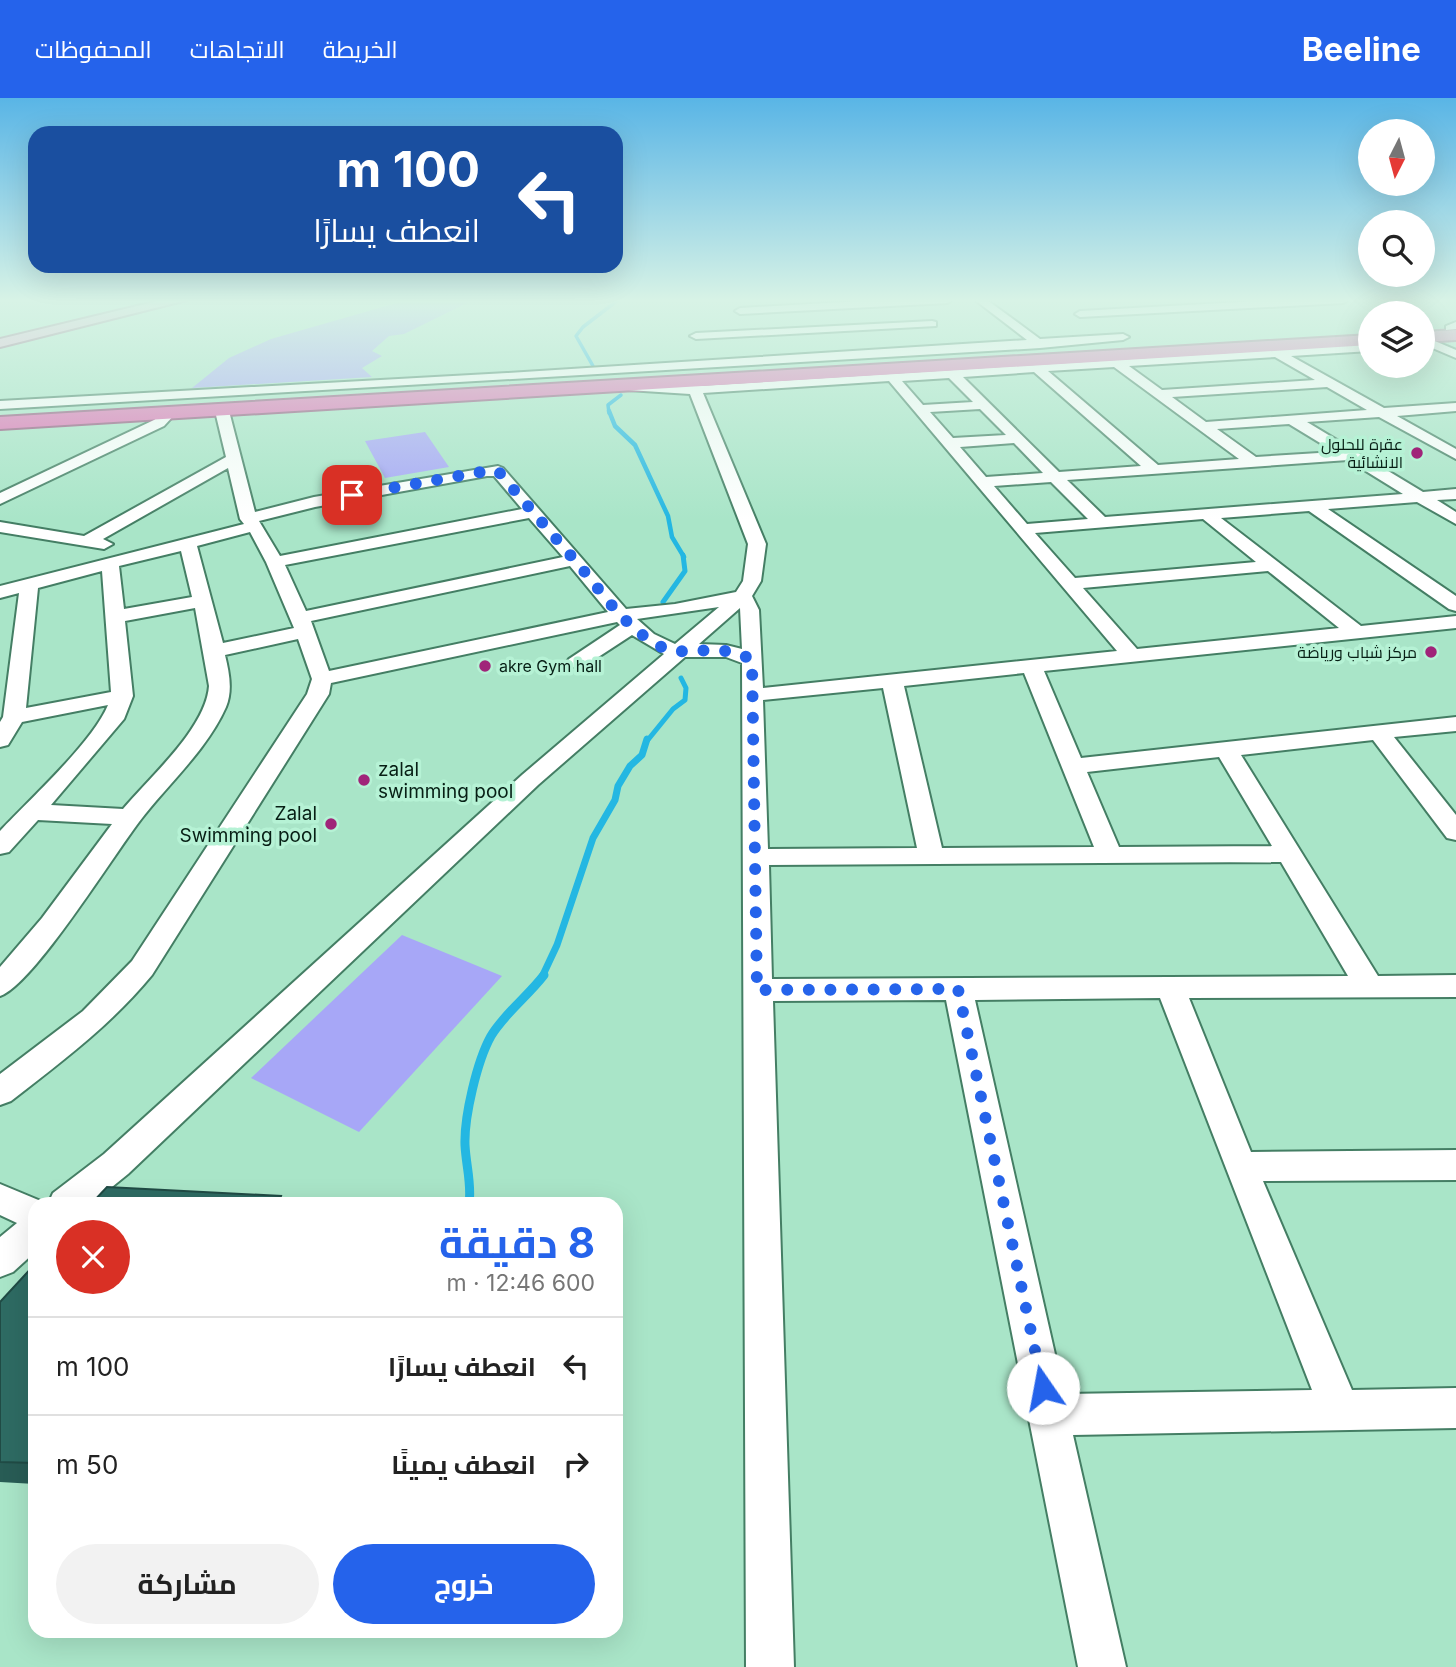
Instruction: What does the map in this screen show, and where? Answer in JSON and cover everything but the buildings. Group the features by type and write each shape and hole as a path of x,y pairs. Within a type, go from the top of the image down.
{"highway":[{"path":"0,423 222,411 624,381 647,373"},
{"path":"0,413 302,393 624,381 694,386 836,373"}],"street":[{"path":"0,405 302,393 606,373"},
{"path":"74,1197 116,1164 530,780 743,596 752,581 757,544 694,386 949,373"},
{"path":"952,373 1101,523"},
{"path":"1041,373 1155,470"},
{"path":"1146,373 1161,394 1254,463"},
{"path":"1312,373 1456,455"},
{"path":"892,377 1131,655"},
{"path":"1161,394 1329,383"},
{"path":"920,409 983,405"},
{"path":"1205,426 1456,407"},
{"path":"0,1092 103,1012 142,968 318,694 322,679 275,562 251,523 231,460 222,411"},
{"path":"0,499 159,423 168,414"},
{"path":"1291,419 1456,519"},
{"path":"949,443 1016,439"},
{"path":"983,482 1350,455"},
{"path":"87,541 231,460"},
{"path":"0,592 348,495 492,470 498,471 626,621 661,647 681,652 714,648 740,654 752,660"},
{"path":"1024,530 1456,494"},
{"path":"1314,506 1456,606"},
{"path":"275,562 533,512"},
{"path":"1206,514 1356,632"},
{"path":"0,527 147,552"},
{"path":"0,985 48,931 130,817 199,732 219,699 220,687 213,651 187,542"},
{"path":"213,651 302,625 574,560"},
{"path":"0,846 113,719 122,696 110,562"},
{"path":"1070,584 1269,566"},
{"path":"0,740 14,716 29,584"},
{"path":"322,679 743,596"},
{"path":"743,596 750,610 752,660 770,1667"},
{"path":"114,617 201,601"},
{"path":"576,663 626,621"},
{"path":"752,695 1456,622"},
{"path":"1031,664 1110,855"},
{"path":"892,680 932,856"},
{"path":"14,716 122,696"},
{"path":"1075,766 1456,724"},
{"path":"1378,733 1456,832"},
{"path":"1226,749 1369,986"},
{"path":"30,812 130,817"},
{"path":"754,857 1291,854"},
{"path":"757,990 1456,986"},
{"path":"1170,987 1240,1167 1340,1410"},
{"path":"958,989 1102,1667"},
{"path":"1240,1167 1456,1165"},
{"path":"0,1199 28,1211"},
{"path":"0,1260 28,1235"},
{"path":"1049,1415 1456,1408"}],"shaded area":[{"path":"210,373 368,373 372,377 192,388"},
{"path":"425,432 449,467 385,478 365,441"},
{"path":"402,935 502,976 359,1132 251,1078"}],"waterway":[{"path":"609,413 608,405 621,395"},
{"path":"609,411 615,426 635,445 668,516 672,537 683,555"},
{"path":"663,602 685,571 683,555"},
{"path":"647,741 673,709 685,700 686,688 681,678"},
{"path":"542,977 557,945 593,838 615,800 618,786 630,766 642,755 647,739"},
{"path":"469,1197 465,1133 476,1074 496,1028 544,975"}],"place":[{"name":"عقرة للحلول الانشائیة","path":"1417,453"},
{"name":"مركز شباب ورياضة","path":"1431,652"},
{"name":"akre Gym hall","path":"485,666"},
{"name":"zalal swimming pool","path":"364,780"},
{"name":"Zalal Swimming pool","path":"331,824"}],"route":[{"path":"352,495 498,471 631,627 661,647 681,652 714,648 729,650 752,660 757,990 958,989 1043,1388"}]}
